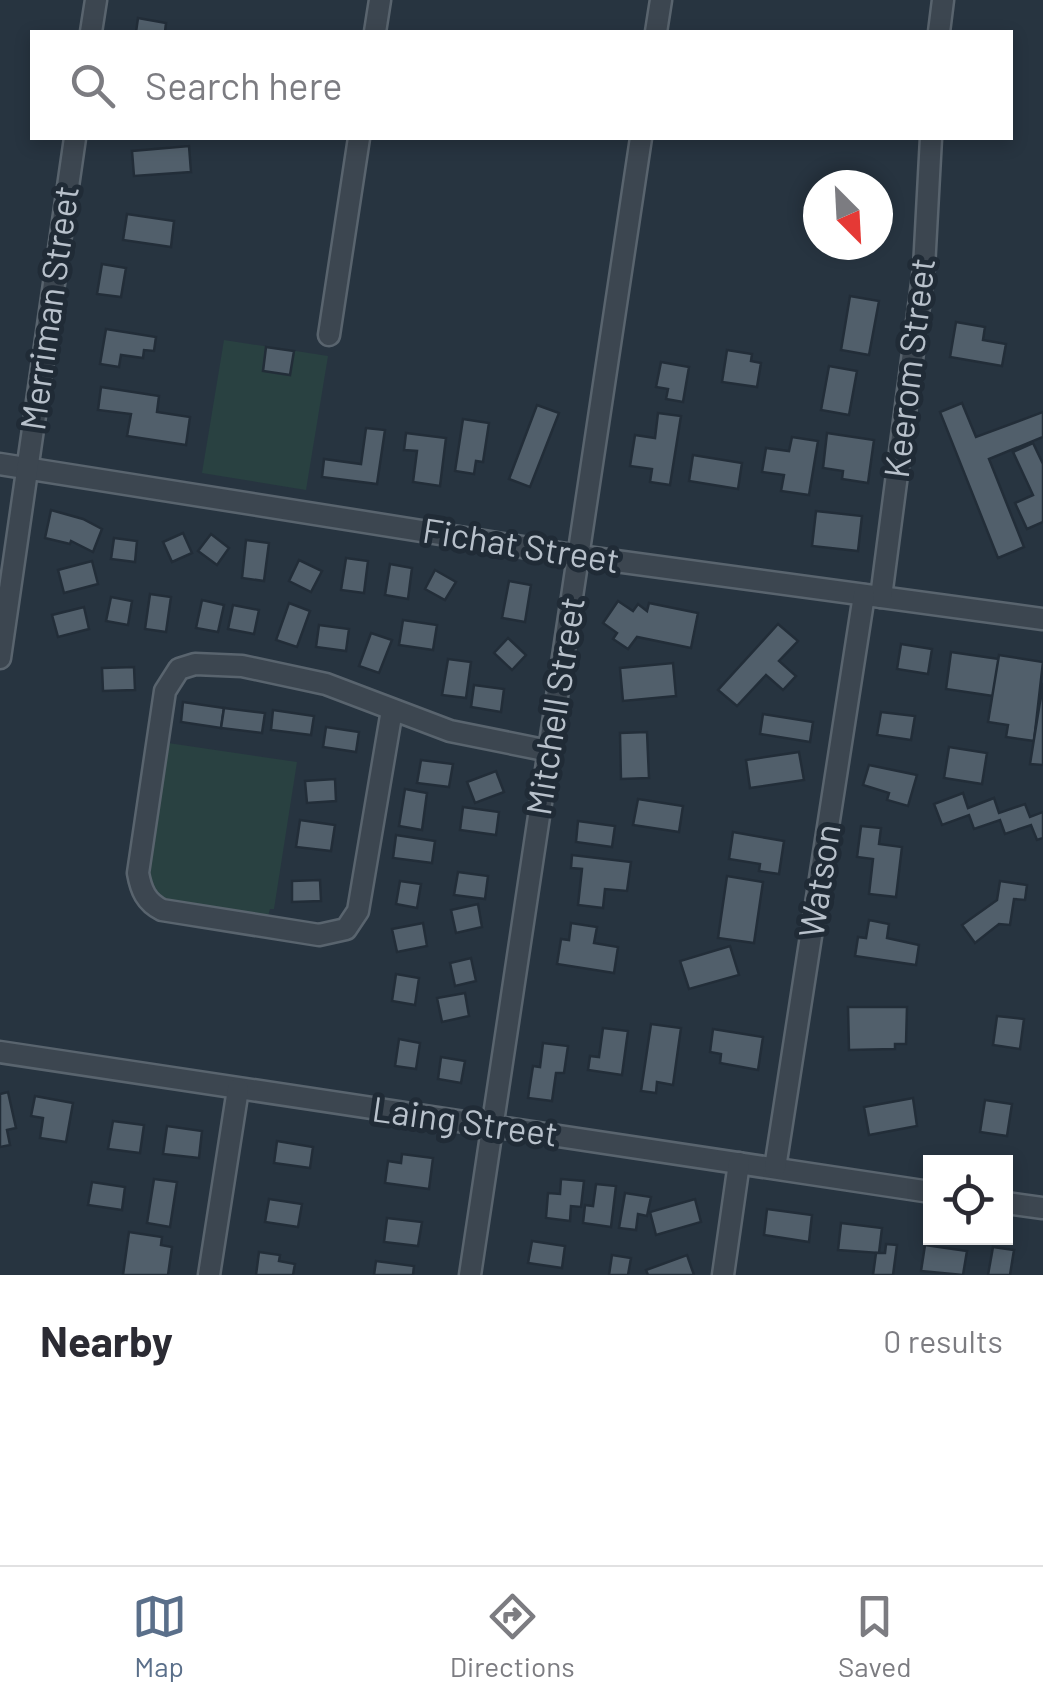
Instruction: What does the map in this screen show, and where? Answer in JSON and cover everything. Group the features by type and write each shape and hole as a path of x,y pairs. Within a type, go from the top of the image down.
{"street":[{"path":"91,30 96,0"},
{"path":"375,30 380,0"},
{"path":"656,30 661,0"},
{"path":"939,30 943,0"},
{"name":"Merriman Street","path":"0,658 76,140"},
{"path":"329,335 359,140"},
{"name":"Mitchell Street","path":"470,1275 641,140"},
{"name":"Keerom Street","path":"872,596 922,287 931,140"},
{"name":"Fichat Street","path":"0,464 579,556 1043,620"},
{"name":"Watson","path":"775,1168 872,596"},
{"path":"392,710 358,911 346,929 319,935 151,905 140,886 138,873 159,721 166,691 179,669 196,664 286,674 326,684 450,730 548,751"},
{"name":"Laing Street","path":"0,1052 923,1191"},
{"path":"209,1275 238,1088"},
{"path":"723,1275 739,1163"},
{"path":"1013,1204 1043,1208"}],"green space":[{"path":"224,340 328,356 306,490 202,473"},
{"path":"168,743 297,762 274,909 270,909 268,916 165,902 150,889 147,871"}],"building":[{"path":"138,18 166,23 165,30 136,30"},
{"path":"189,146 191,172 134,176 132,151"},
{"path":"127,214 174,221 171,247 123,240"},
{"path":"102,264 126,268 121,297 97,294"},
{"path":"850,296 879,301 869,355 841,350"},
{"path":"956,322 985,327 983,340 1006,344 1002,366 950,357"},
{"path":"106,329 156,337 154,351 144,350 143,358 121,355 119,367 100,364"},
{"path":"266,347 294,351 290,375 263,371"},
{"path":"727,350 752,354 751,361 761,363 757,387 722,382"},
{"path":"661,362 689,367 683,402 666,399 668,389 656,387"},
{"path":"829,366 857,371 849,415 821,410"},
{"path":"101,387 159,396 157,412 190,417 186,445 127,436 131,414 98,410"},
{"path":"962,403 976,437 1043,412 1043,437 989,459 1024,547 998,558 940,412"},
{"path":"537,405 559,413 530,487 509,479"},
{"path":"658,413 681,416 670,485 650,482 652,469 630,466 635,435 655,438"},
{"path":"463,419 489,423 483,462 476,461 474,474 455,471"},
{"path":"366,428 385,430 377,484 322,477 324,459 361,464"},
{"path":"406,433 446,438 440,486 413,482 417,451 404,450"},
{"path":"827,433 874,440 868,483 842,479 843,471 823,468"},
{"path":"792,437 818,441 809,495 781,491 784,475 762,472 766,448 789,451"},
{"path":"1033,443 1043,464 1043,522 1027,529 1015,503 1033,495 1013,452"},
{"path":"693,455 742,463 738,489 689,481"},
{"path":"51,510 102,529 93,552 71,541 70,544 45,538"},
{"path":"816,511 862,516 858,551 812,546"},
{"path":"183,533 192,553 172,562 163,542"},
{"path":"211,534 229,548 217,565 198,551"},
{"path":"114,538 137,541 135,562 111,559"},
{"path":"246,540 269,543 264,581 242,578"},
{"path":"346,558 368,561 364,593 341,590"},
{"path":"299,560 322,571 311,592 289,581"},
{"path":"92,561 98,584 64,593 58,570"},
{"path":"390,564 412,568 408,599 385,595"},
{"path":"435,570 456,582 445,600 425,589"},
{"path":"509,581 531,585 525,622 502,618"},
{"path":"150,594 171,597 166,632 145,629"},
{"path":"111,597 132,601 128,625 106,621"},
{"path":"202,600 224,605 218,632 196,628"},
{"path":"618,601 633,611 638,604 647,611 649,603 698,613 691,648 637,637 628,649 613,639 617,633 603,623"},
{"path":"289,603 310,611 297,647 276,640"},
{"path":"233,605 259,610 254,634 228,629"},
{"path":"84,607 89,629 58,637 52,615"},
{"path":"403,620 437,625 433,650 399,645"},
{"path":"778,624 798,641 779,661 796,676 783,690 766,675 737,706 718,690"},
{"path":"319,625 349,629 346,651 316,647"},
{"path":"371,633 392,640 379,673 359,666"},
{"path":"508,638 526,655 512,670 494,653"},
{"path":"901,644 932,649 928,674 897,669"},
{"path":"951,652 999,659 993,696 946,689"},
{"path":"999,655 1043,662 1034,741 1006,737 1008,725 988,722"},
{"path":"448,659 471,662 466,698 442,695"},
{"path":"673,663 676,696 623,701 620,668"},
{"path":"134,667 135,690 103,691 102,668"},
{"path":"1043,683 1043,765 1030,764"},
{"path":"474,685 504,689 501,712 471,707"},
{"path":"183,702 224,708 221,728 181,722"},
{"path":"224,708 265,713 262,733 221,728"},
{"path":"273,710 314,716 311,735 271,730"},
{"path":"881,712 915,716 911,740 877,735"},
{"path":"763,714 813,722 810,742 760,734"},
{"path":"326,727 359,732 356,752 323,747"},
{"path":"647,732 649,778 621,779 620,733"},
{"path":"949,747 987,753 982,784 944,778"},
{"path":"799,752 804,780 750,788 746,760"},
{"path":"421,760 453,764 449,787 417,783"},
{"path":"869,765 917,775 908,806 887,800 889,793 863,785"},
{"path":"496,771 504,792 475,803 467,782"},
{"path":"335,779 336,801 307,803 305,781"},
{"path":"405,789 427,793 422,830 399,826"},
{"path":"963,793 968,808 994,798 999,813 1025,804 1030,817 1043,812 1043,838 1037,840 1031,825 1005,834 1000,820 974,829 969,815 942,825 934,804"},
{"path":"638,799 683,806 679,832 633,825"},
{"path":"463,807 499,812 496,835 460,830"},
{"path":"300,820 335,825 331,851 296,847"},
{"path":"578,821 615,826 612,847 576,842"},
{"path":"861,826 881,828 879,844 902,847 896,897 869,894 873,859 857,857"},
{"path":"733,832 784,841 779,874 759,871 760,864 729,859"},
{"path":"396,835 435,841 432,863 393,858"},
{"path":"572,855 631,862 627,891 605,889 603,908 578,905 582,869 571,868"},
{"path":"458,872 488,876 485,899 454,895"},
{"path":"727,876 763,882 754,943 718,938"},
{"path":"320,880 321,901 292,902 292,881"},
{"path":"400,881 421,884 417,908 396,904"},
{"path":"1000,881 1027,885 1025,900 1014,899 1010,925 999,924 975,943 962,925 997,900"},
{"path":"478,904 482,927 456,933 451,910"},
{"path":"869,920 889,924 887,938 919,945 916,965 855,956 858,937 866,938"},
{"path":"423,923 427,946 397,952 392,929"},
{"path":"571,923 597,927 594,943 618,947 614,973 557,964 561,939 569,940"},
{"path":"730,946 739,975 689,989 680,961"},
{"path":"471,958 476,981 455,986 450,963"},
{"path":"396,974 419,978 415,1005 392,1001"},
{"path":"465,993 469,1016 442,1022 437,998"},
{"path":"848,1007 907,1007 906,1044 895,1044 895,1049 849,1050"},
{"path":"997,1016 1024,1019 1020,1049 993,1045"},
{"path":"651,1024 681,1028 673,1085 657,1082 656,1093 641,1091"},
{"path":"603,1028 628,1031 622,1075 588,1070 590,1056 599,1057"},
{"path":"713,1029 763,1037 758,1070 720,1063 721,1054 710,1052"},
{"path":"399,1039 420,1043 416,1069 395,1066"},
{"path":"543,1043 568,1046 564,1073 556,1073 552,1101 528,1098 533,1066 540,1067"},
{"path":"441,1057 465,1061 461,1083 438,1079"},
{"path":"8,1092 16,1128 7,1130 10,1145 0,1147 0,1094"},
{"path":"35,1096 73,1103 66,1142 40,1138 43,1118 31,1116"},
{"path":"913,1098 917,1126 869,1135 864,1107"},
{"path":"985,1100 1012,1104 1007,1136 980,1132"},
{"path":"113,1121 144,1125 140,1153 108,1149"},
{"path":"167,1126 202,1131 199,1158 163,1154"},
{"path":"277,1141 313,1147 310,1168 274,1163"},
{"path":"402,1154 433,1158 429,1189 385,1183 388,1161 401,1163"},
{"path":"154,1179 177,1182 170,1227 147,1223"},
{"path":"561,1179 584,1181 581,1207 571,1206 570,1221 546,1218 548,1193 560,1194"},
{"path":"92,1182 125,1187 122,1210 88,1205"},
{"path":"596,1184 616,1186 611,1227 583,1223 585,1205 593,1206"},
{"path":"625,1193 651,1197 647,1216 638,1214 636,1230 619,1228"},
{"path":"269,1199 302,1204 298,1227 265,1222"},
{"path":"695,1199 701,1222 656,1235 650,1212"},
{"path":"767,1209 812,1215 809,1242 764,1235"},
{"path":"387,1218 422,1222 418,1246 384,1242"},
{"path":"841,1223 882,1228 879,1253 838,1250"},
{"path":"129,1232 162,1237 161,1245 172,1247 168,1275 123,1275"},
{"path":"532,1241 565,1246 562,1268 528,1263"},
{"path":"886,1244 897,1245 893,1275 873,1275 876,1253 885,1253"},
{"path":"925,1245 967,1251 963,1275 921,1271"},
{"path":"993,1247 1014,1250 1010,1275 988,1275"},
{"path":"259,1252 280,1255 279,1261 295,1264 293,1275 256,1275"},
{"path":"612,1255 631,1258 628,1275 609,1275"},
{"path":"687,1255 694,1275 648,1275 646,1270"},
{"path":"376,1261 414,1266 413,1275 374,1275"}]}
